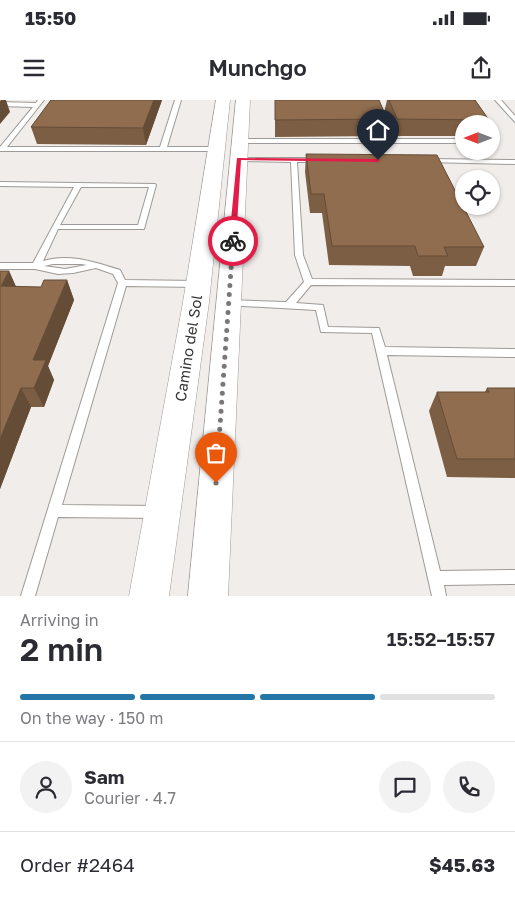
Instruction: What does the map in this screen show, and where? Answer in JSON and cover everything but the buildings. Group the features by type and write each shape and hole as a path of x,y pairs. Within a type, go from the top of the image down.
{"street":[{"name":"Camino del Sol","path":"208,596 207,296 223,100"},
{"name":"Camino del Sol","path":"149,596 161,512 239,150 243,100"}],"lane":[{"path":"163,149 178,100"},
{"path":"498,100 515,120"},
{"path":"1,149 39,102"},
{"path":"0,104 39,102"},
{"path":"376,102 391,141"},
{"path":"367,105 376,102 386,105"},
{"path":"239,150 391,141 455,141"},
{"path":"1,149 218,149"},
{"path":"239,150 294,160 329,160"},
{"path":"294,160 299,255 308,282"},
{"path":"417,161 515,162"},
{"path":"0,184 153,185 141,227 55,227"},
{"path":"36,266 78,185"},
{"path":"0,266 36,266 47,271 58,272 76,271 96,266 117,272 122,283 28,596"},
{"path":"289,305 308,282"},
{"path":"308,282 515,283"},
{"path":"122,283 207,296 320,307 324,330 376,330 439,596"},
{"path":"381,352 515,353"},
{"path":"54,511 161,512"},
{"path":"435,578 515,577"}],"way so far":[{"path":"216,483 233,241"}],"route":[{"path":"233,241 238,159 378,160"}]}
